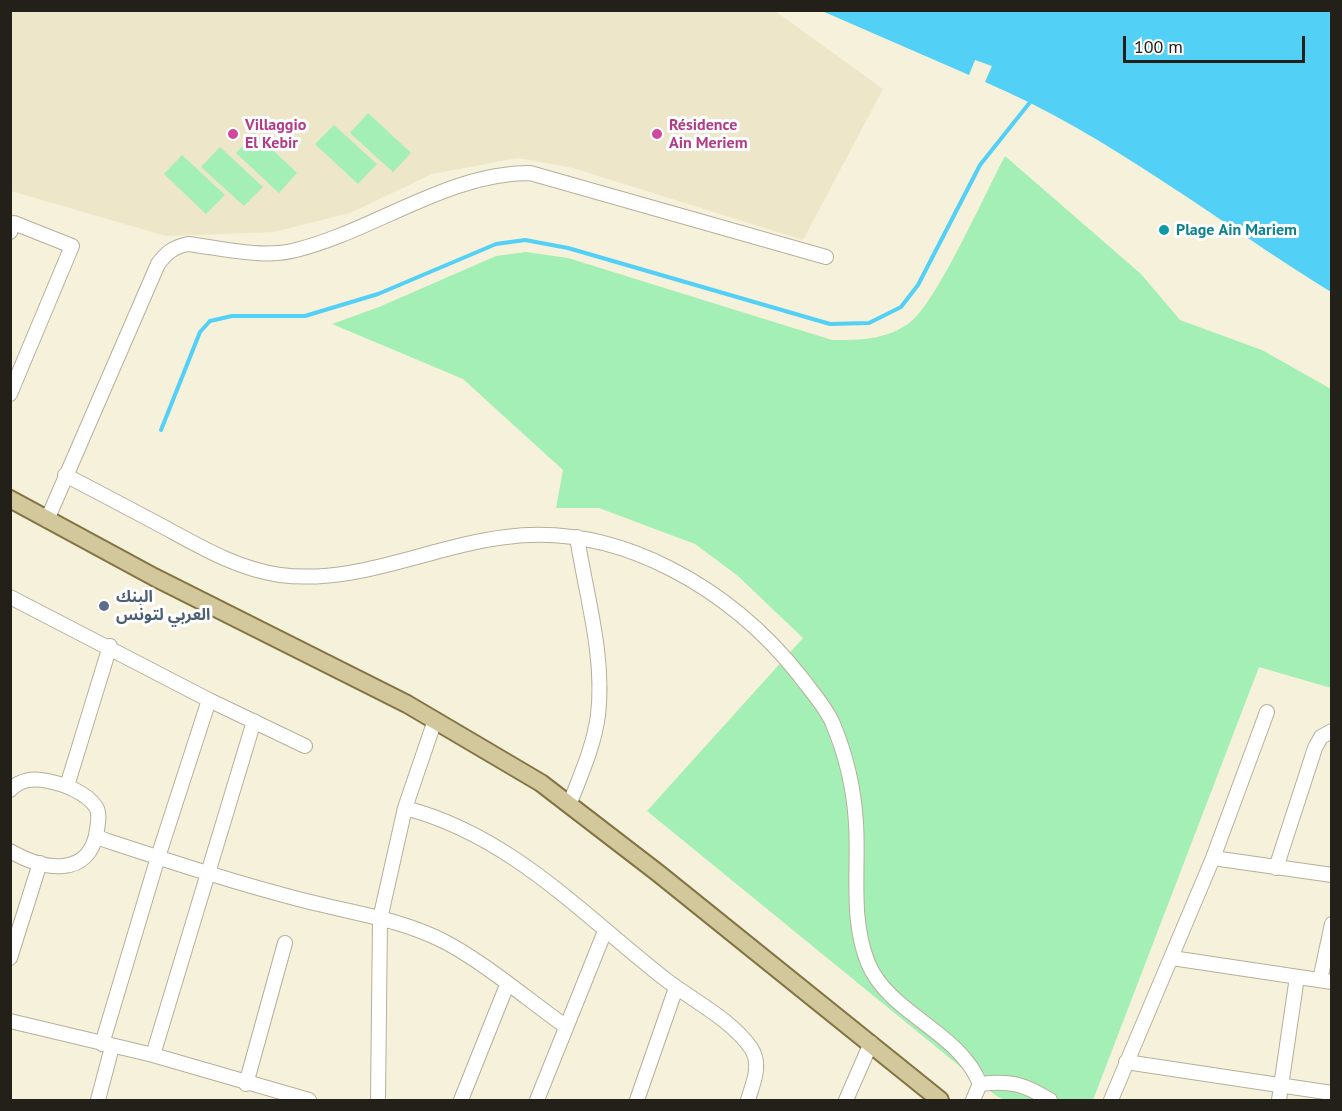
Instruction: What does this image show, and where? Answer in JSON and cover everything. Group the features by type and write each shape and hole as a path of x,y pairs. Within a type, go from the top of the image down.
{"main road":[{"path":"10,499 435,720 570,803 871,1043 940,1101"}],"street":[{"path":"47,520 158,264 171,249 179,246 188,244 267,254 293,251 356,229 474,180 504,173 530,173 826,257"},
{"path":"10,232 14,223 72,246 10,394"},
{"path":"65,475 239,565 277,574 311,577 347,575 506,537 577,537 588,538 674,570 714,593 777,647 832,720 851,786 856,821 856,899 860,934 869,965 883,987 965,1057 980,1084"},
{"path":"570,803 590,752 598,716 600,680 577,537"},
{"path":"10,597 110,646 209,700 305,746"},
{"path":"67,786 110,646"},
{"path":"98,1101 107,1046 158,857 209,700"},
{"path":"1111,1101 1213,858 1267,712"},
{"path":"378,1101 380,919 405,808 435,720"},
{"path":"153,1055 254,721"},
{"path":"1276,868 1315,748 1321,737 1332,731"},
{"path":"10,790 23,780 67,786 98,809 96,837 86,856 78,863 66,867 40,863 10,850"},
{"path":"405,808 436,816 496,845 549,881 605,931 676,988 731,1028 750,1047 757,1061 748,1101"},
{"path":"96,837 208,874 380,919 448,944 565,1026"},
{"path":"1213,858 1332,875"},
{"path":"10,958 40,863"},
{"path":"1172,958 1326,981 1332,924"},
{"path":"537,1101 565,1026 605,931"},
{"path":"246,1084 285,943"},
{"path":"1279,1101 1297,977"},
{"path":"460,1101 507,985"},
{"path":"637,1101 676,988"},
{"path":"10,1021 107,1046 153,1055 309,1101"},
{"path":"846,1101 871,1043"},
{"path":"1126,1062 1332,1093"},
{"path":"980,1084 1001,1081 1028,1086 1050,1101"},
{"path":"973,1101 980,1084"}],"shaded area":[{"path":"10,11 775,11 883,89 803,240 573,168 518,158 432,174 350,213 274,232 166,236 11,191"}],"green space":[{"path":"368,113 411,153 393,172 350,133"},
{"path":"334,125 377,164 358,184 315,144"},
{"path":"255,133 297,173 279,193 236,153"},
{"path":"220,147 263,187 244,206 201,167"},
{"path":"182,155 225,195 206,214 164,174"},
{"path":"1005,156 1141,274 1180,320 1262,350 1331,389 1331,688 1259,667 1093,1100 1004,1100 995,1095 647,811 803,638 738,576 695,544 599,508 556,508 563,470 463,379 332,324 379,307 496,256 526,252 568,258 832,340 881,336 908,324 932,295 960,246"}],"water":[{"path":"822,11 1331,11 1331,292 1120,153 1031,104 985,82 992,66 975,60 969,75"}],"waterway":[{"path":"161,430 200,332 210,321 232,316 305,316 378,294 496,244 525,240 568,248 830,324 869,323 901,307 918,285 980,165 1031,101"}],"place":[{"name":"Villaggio El Kebir","path":"233,134"},
{"name":"Résidence Ain Meriem","path":"657,134"},
{"name":"Plage Ain Mariem","path":"1164,230"},
{"name":"البنك العربي لتونس","path":"104,606"}]}
